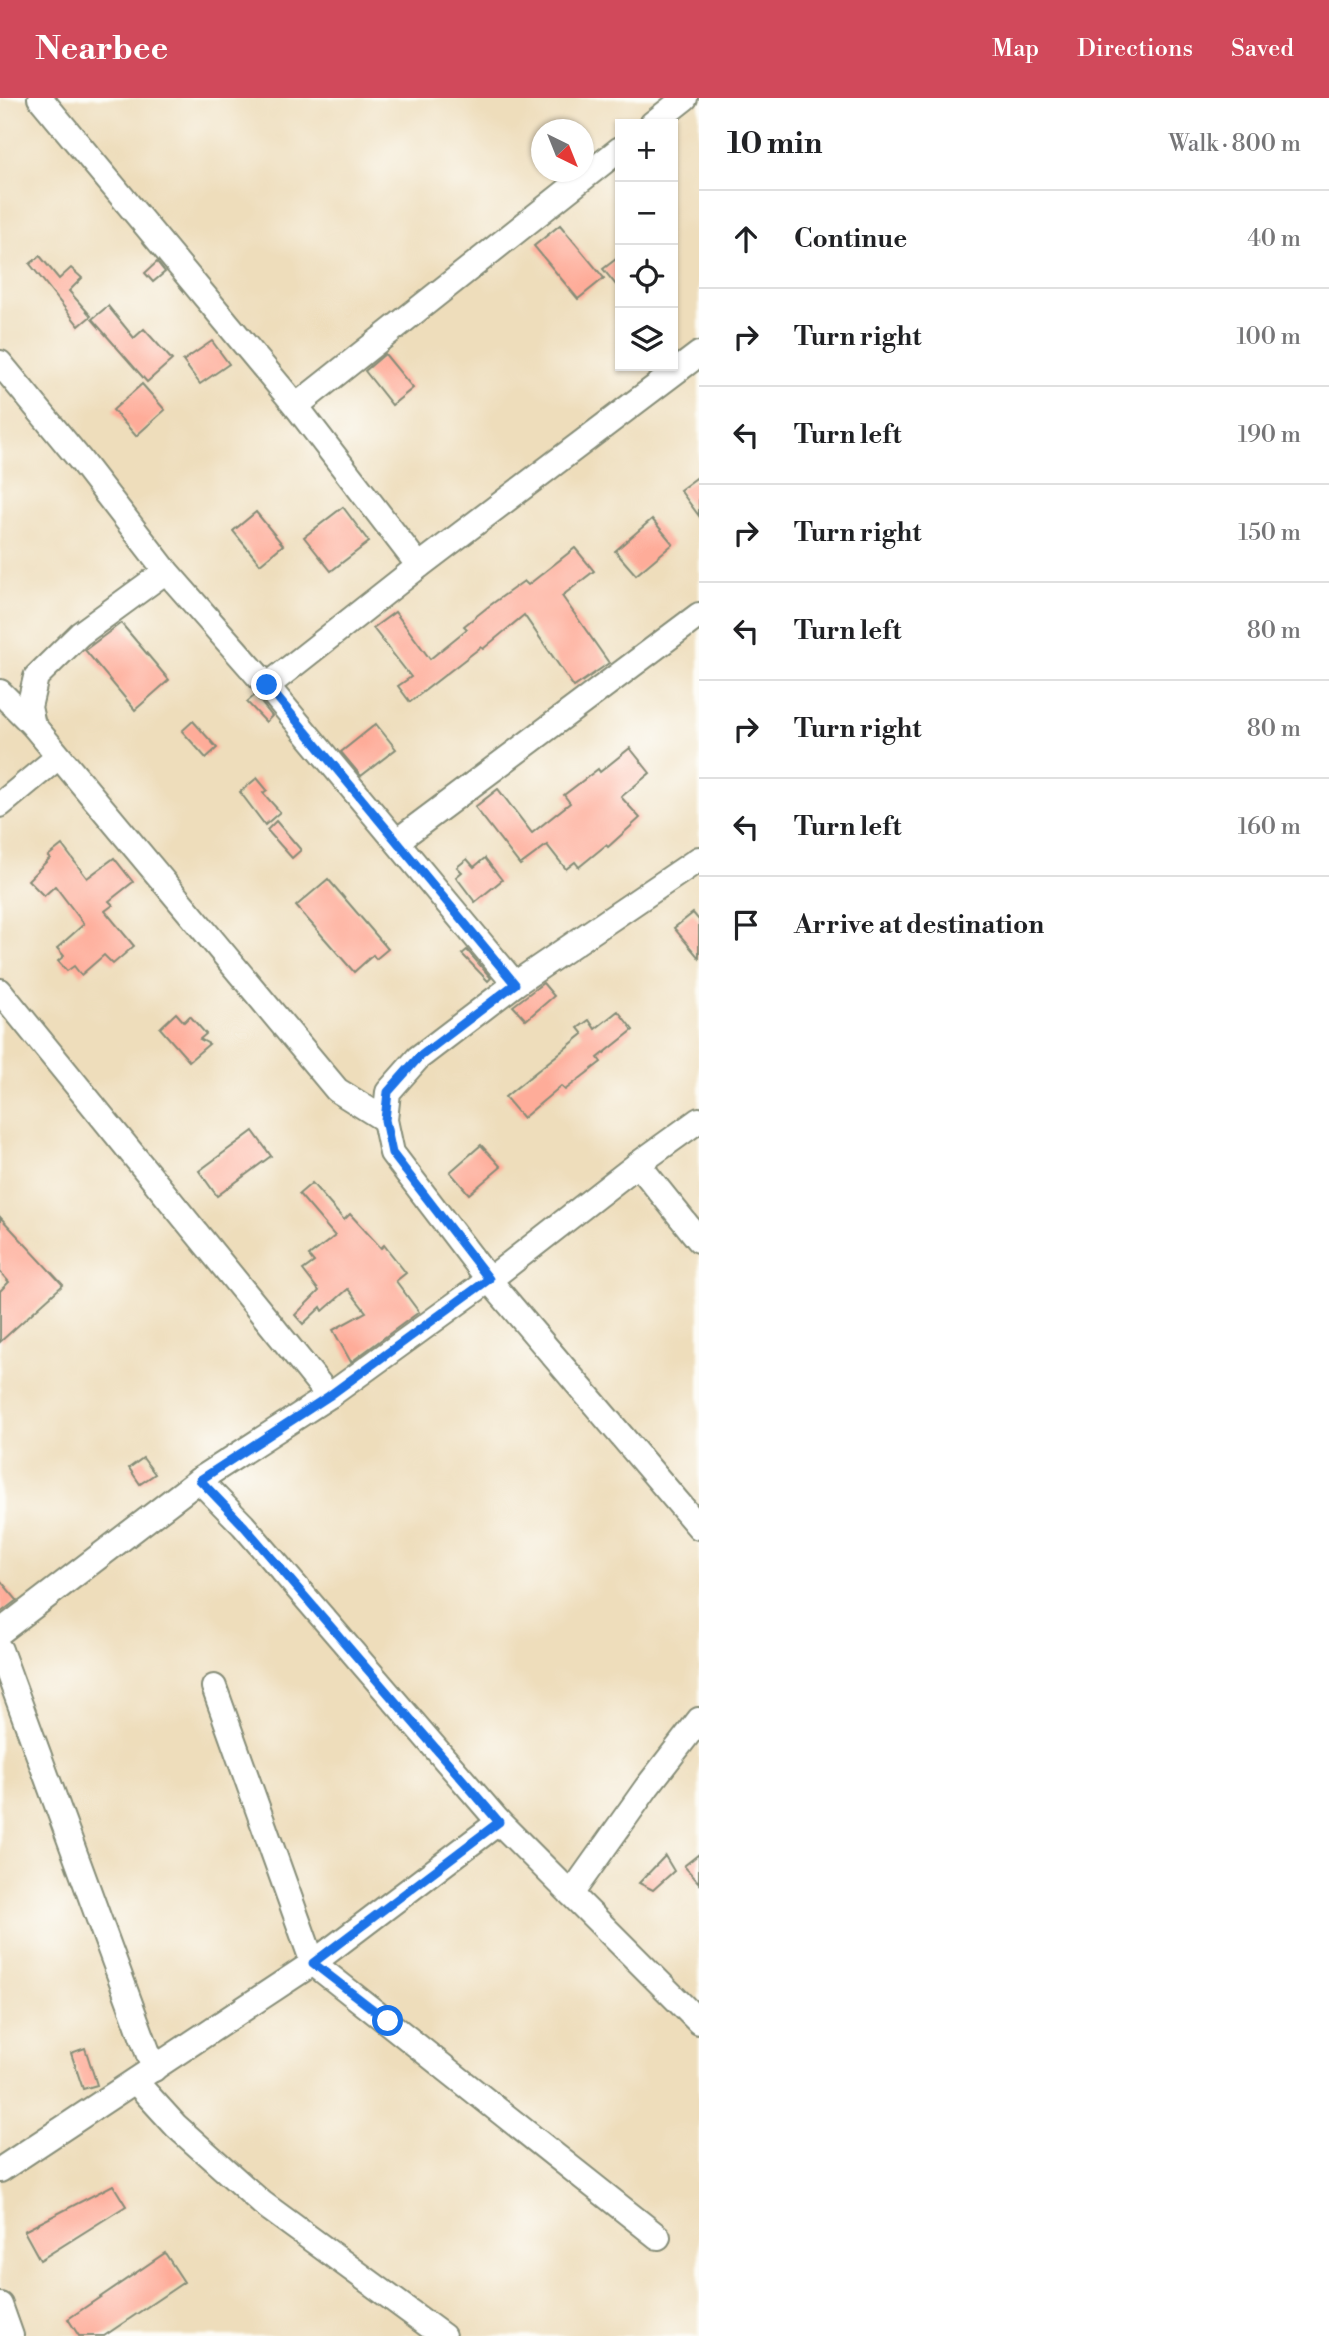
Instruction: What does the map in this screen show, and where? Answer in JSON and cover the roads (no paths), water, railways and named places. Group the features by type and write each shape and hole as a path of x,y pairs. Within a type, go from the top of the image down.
{"street":[{"path":"40,98 296,406 419,566"},
{"path":"658,119 685,98"},
{"path":"296,406 615,153"},
{"path":"267,685 699,354"},
{"path":"0,363 82,461 166,571 267,685 515,984"},
{"path":"33,725 29,707 36,677 80,634 166,571"},
{"path":"397,841 699,615"},
{"path":"0,692 33,725 337,1090 385,1120"},
{"path":"0,805 58,757"},
{"path":"699,859 515,984 418,1058 388,1092 385,1120 392,1153 489,1279 699,1527"},
{"path":"0,991 329,1396"},
{"path":"0,1632 200,1480 329,1396 699,1120"},
{"path":"638,1164 699,1240"},
{"path":"200,1480 243,1525 499,1822 699,2022"},
{"path":"0,1650 144,2075 176,2126 262,2203 443,2336"},
{"path":"214,1687 313,1963 658,2237"},
{"path":"571,1894 698,1724"},
{"path":"0,2171 313,1963 499,1822"},
{"path":"0,2305 11,2336"}]}
